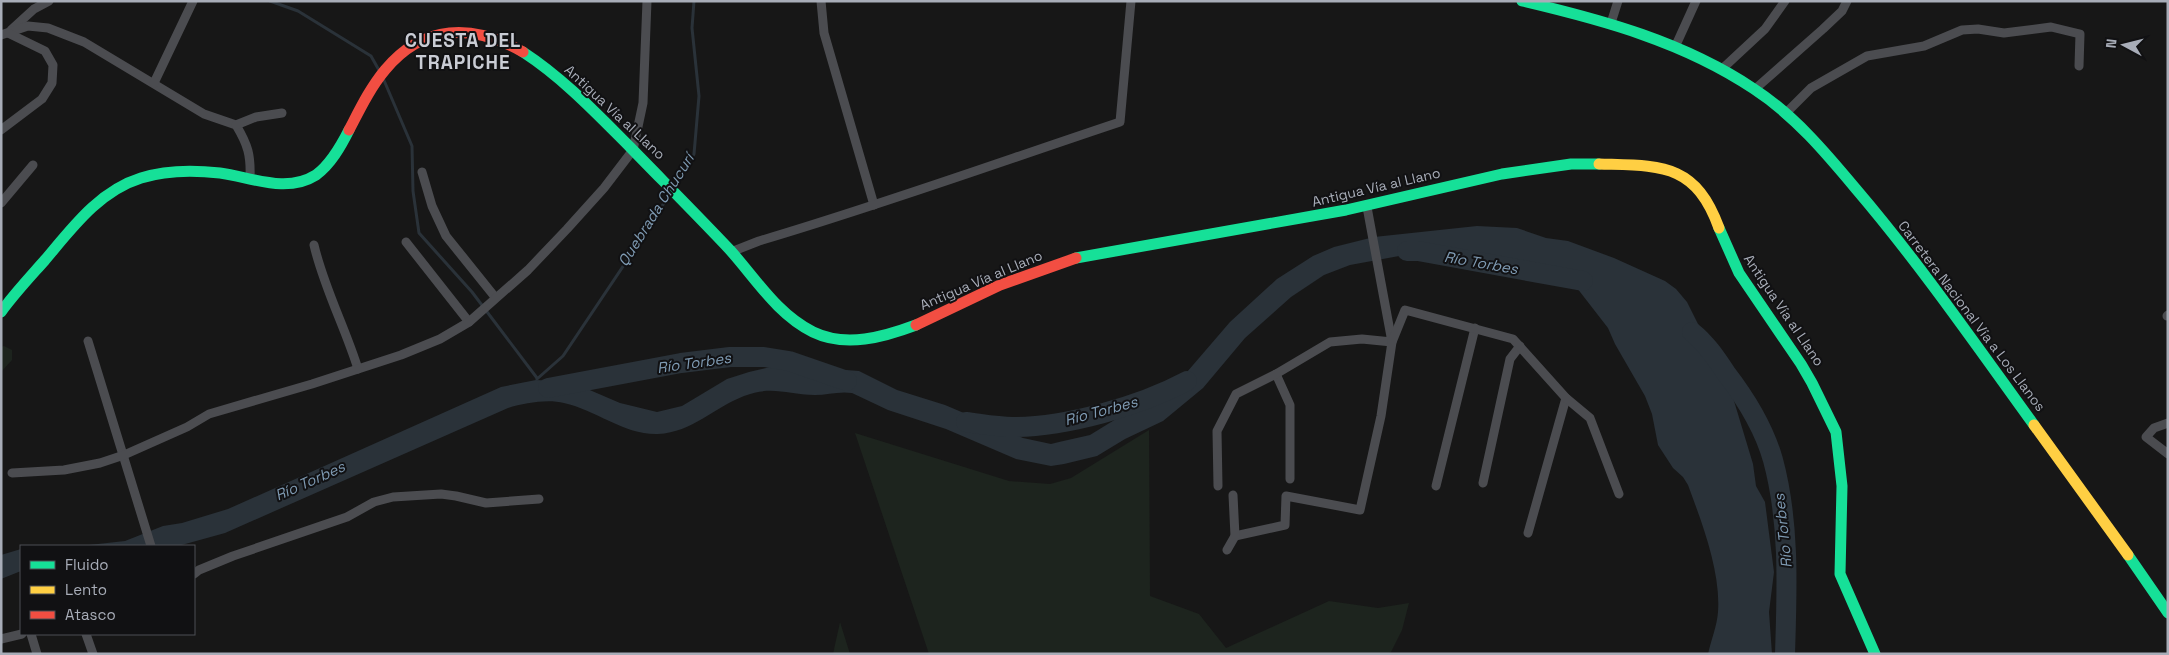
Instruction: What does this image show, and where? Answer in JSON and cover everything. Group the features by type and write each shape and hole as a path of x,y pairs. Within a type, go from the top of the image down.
{"main road":[{"name":"Carretera Nacional Vía a Los Llanos","path":"1522,1 1575,10 1676,45 1755,89 1785,114 1852,183 1925,273 2045,437 2168,613"},
{"name":"Antigua Vía al Llano","path":"1,312 69,231 102,196 126,183 141,177 170,172 222,173 250,179 300,184 322,170 341,146 368,93 386,67 408,46 423,39 449,32 474,32 490,36 506,42 537,62 575,92 660,175 732,252 763,292 798,324 822,336 855,340 889,333 926,320 998,286 1068,260 1229,229 1367,207 1513,172 1575,163 1640,164 1680,174 1693,183 1707,198 1729,255 1766,316 1812,381 1836,432 1842,524 1840,574 1875,654"}],"street":[{"path":"4,34 34,9 49,1"},
{"path":"154,83 193,1"},
{"path":"12,473 64,470 100,463 124,455 187,427 209,414 358,370 432,342 469,322 495,297 528,270 604,188 633,150 643,103 647,1"},
{"path":"821,1 824,33 874,204"},
{"path":"732,252 759,241 934,186 1120,122 1130,1"},
{"path":"1612,23 1618,1"},
{"path":"1676,45 1696,1"},
{"path":"1722,69 1765,29 1785,1"},
{"path":"1755,89 1842,11 1848,1"},
{"path":"4,34 28,26 48,28 84,42 204,114 236,125 256,117 282,113"},
{"path":"1785,114 1811,88 1867,56 1924,46 1962,30 1978,29 2004,33 2051,27 2072,31 2080,34 2079,66"},
{"path":"1,130 42,99 52,83 53,65 45,51 4,34"},
{"path":"236,125 249,152 251,160 250,179"},
{"path":"1,203 33,165"},
{"path":"422,172 432,206 446,236 495,297"},
{"path":"1367,207 1392,342"},
{"path":"406,242 469,322"},
{"path":"314,244 319,265 347,334 358,370"},
{"path":"1235,536 1285,525 1286,496 1360,510 1381,416 1392,342 1405,310 1513,339 1566,398 1590,418 1619,494"},
{"path":"1436,486 1475,328"},
{"path":"1218,486 1217,431 1236,394 1276,374 1330,342 1362,339 1392,342"},
{"path":"88,341 151,545"},
{"path":"1483,482 1510,359 1520,346"},
{"path":"1276,374 1290,405 1290,480"},
{"path":"1528,533 1566,398"},
{"path":"2168,423 2154,428 2146,437 2168,454"},
{"path":"195,573 234,556 347,516 374,502 393,497 441,494 486,503 539,499"},
{"path":"1227,550 1235,536 1233,495"},
{"path":"1,639 20,634"},
{"path":"31,635 37,654"},
{"path":"86,635 93,654"}],"shaded area":[{"path":"4,346 12,350 12,360 1,372 1,347"},
{"path":"1149,430 1150,596 1199,614 1226,648 1329,601 1378,608 1409,603 1402,630 1391,652 1387,654 929,654 855,433 1009,481 1050,484 1071,478"},
{"path":"840,622 850,654 833,654"}],"water":[{"path":"1477,226 1517,228 1546,238 1568,241 1614,258 1665,281 1676,289 1687,302 1705,338 1720,376 1731,391 1753,464 1756,486 1765,502 1774,572 1769,612 1772,654 1708,654 1718,612 1718,597 1714,564 1704,531 1688,485 1683,477 1673,468 1658,445 1652,414 1645,396 1608,328 1577,288 1536,263 1489,255 1455,253 1410,254 1350,265 1324,275 1291,297 1245,338 1203,388 1163,421 1125,439 1097,456 1064,464 1051,466 1016,459 946,429 888,410 852,393 805,395 780,391 763,391 733,401 682,429 658,434 633,431 576,406 564,403 529,403 508,408 225,533 182,545 89,545 125,541 163,526 182,523 228,509 501,387 536,380 571,382 620,403 657,412 682,406 727,379 770,367 814,373 846,370 859,371 897,390 945,405 1023,438 1051,444 1090,435 1116,419 1150,403 1187,372 1230,322 1277,279 1313,256 1334,247 1374,237"},
{"path":"20,549 20,571 1,579 1,555"}],"waterway":[{"path":"270,1 298,11 371,56 380,72"},
{"name":"Quebrada Chucurí","path":"674,187 694,154 699,96 692,28 694,1"},
{"path":"383,78 412,146 413,191 419,233 472,292 537,378"},
{"name":"Quebrada Chucurí","path":"537,379 563,356 671,192"},
{"name":"Río Torbes","path":"1407,251 1418,251 1583,281"},
{"name":"Río Torbes","path":"1692,332 1710,351 1747,404 1765,437 1773,460 1785,532 1787,581 1785,654"},
{"name":"Río Torbes","path":"548,388 681,363 730,357 764,357 789,361 847,381"},
{"name":"Río Torbes","path":"966,422 1013,427 1034,426 1079,419 1125,407 1187,381"}],"traffic: fast":[{"path":"1522,1 1583,16 1642,34 1700,58 1769,99 1821,148 1880,217 2034,425"},
{"path":"523,52 552,73 592,109 730,250 788,316 813,332 826,337 852,340 878,337 916,325"},
{"path":"1,312 76,223 99,201 126,184 160,173 190,171 220,173 268,183 281,184 305,181 316,175 326,166 349,130"},
{"path":"1076,258 1346,210 1502,174 1571,164 1599,164"},
{"path":"1719,228 1739,273 1801,364 1836,432 1842,486 1840,574 1875,654"},
{"path":"2128,555 2168,613"}],"traffic: slow":[{"path":"1599,164 1657,168 1673,172 1687,179 1699,190 1719,228"},
{"path":"2034,425 2128,555"}],"traffic: jam":[{"path":"349,130 385,70 400,55 432,36 449,33 486,36 523,52"},
{"path":"916,325 1000,285 1076,258"}],"district":[{"name":"CUESTA DEL TRAPICHE","path":"463,51"}]}
